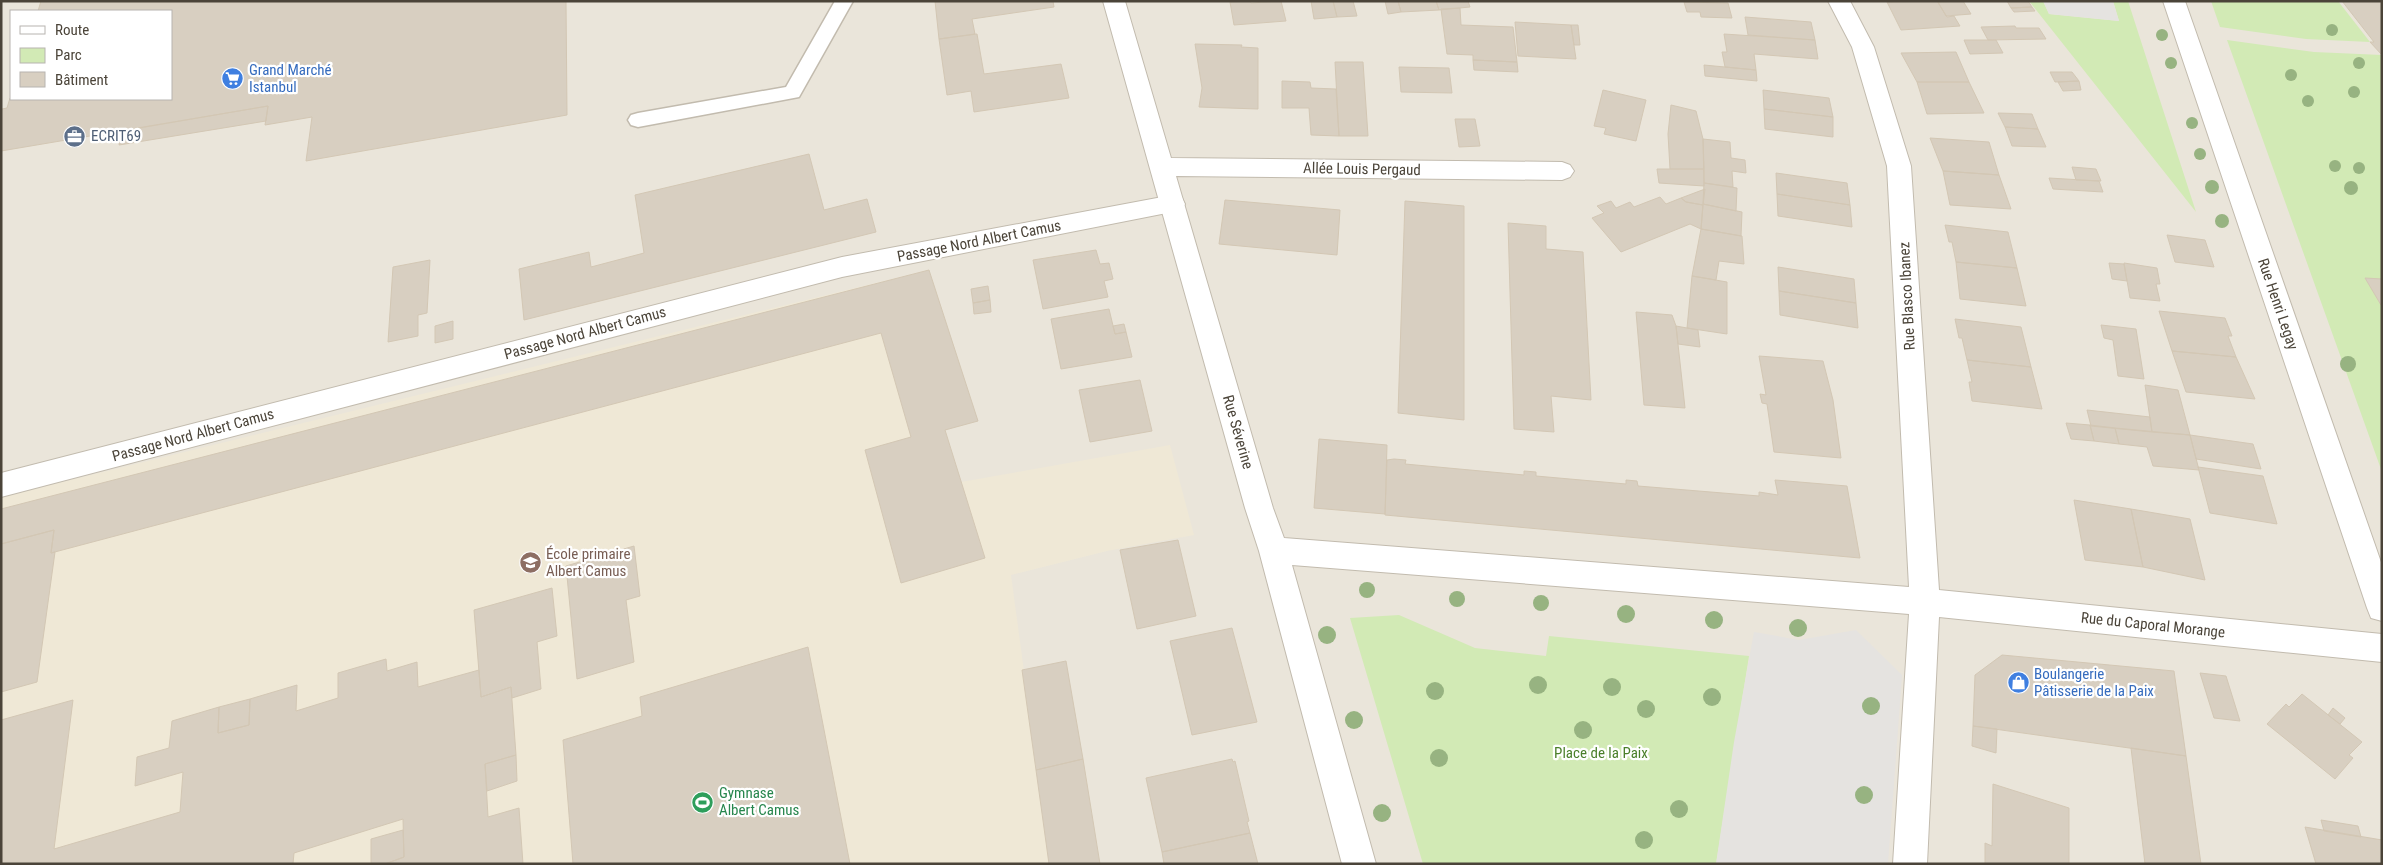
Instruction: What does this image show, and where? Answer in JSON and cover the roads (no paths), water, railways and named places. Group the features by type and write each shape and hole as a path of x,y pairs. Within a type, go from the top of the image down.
{"street":[{"name":"Rue Séverine","path":"1114,1 1274,552 1359,864"},
{"name":"Rue Blasco Ibanez","path":"1839,1 1863,47 1899,166 1925,602"},
{"name":"Rue Henri Legay","path":"2174,1 2382,608"},
{"name":"Allée Louis Pergaud","path":"1163,167 1562,171"},
{"name":"Passage Nord Albert Camus","path":"1,485 842,266 1173,204"},
{"path":"1274,552 1344,555 1925,602 1910,864"},
{"name":"Rue du Caporal Morange","path":"1925,602 2382,648"}],"lane":[{"path":"638,120 792,92 844,1"}],"place":[{"name":"Grand Marché Istanbul","path":"233,79"},
{"name":"ECRIT69","path":"75,136"},
{"name":"École primaire Albert Camus","path":"530,563"},
{"name":"Boulangerie Pâtisserie de la Paix","path":"2018,683"},
{"name":"Gymnase Albert Camus","path":"703,802"}],"park label":[{"name":"Place de la Paix","path":"1601,753"}]}
